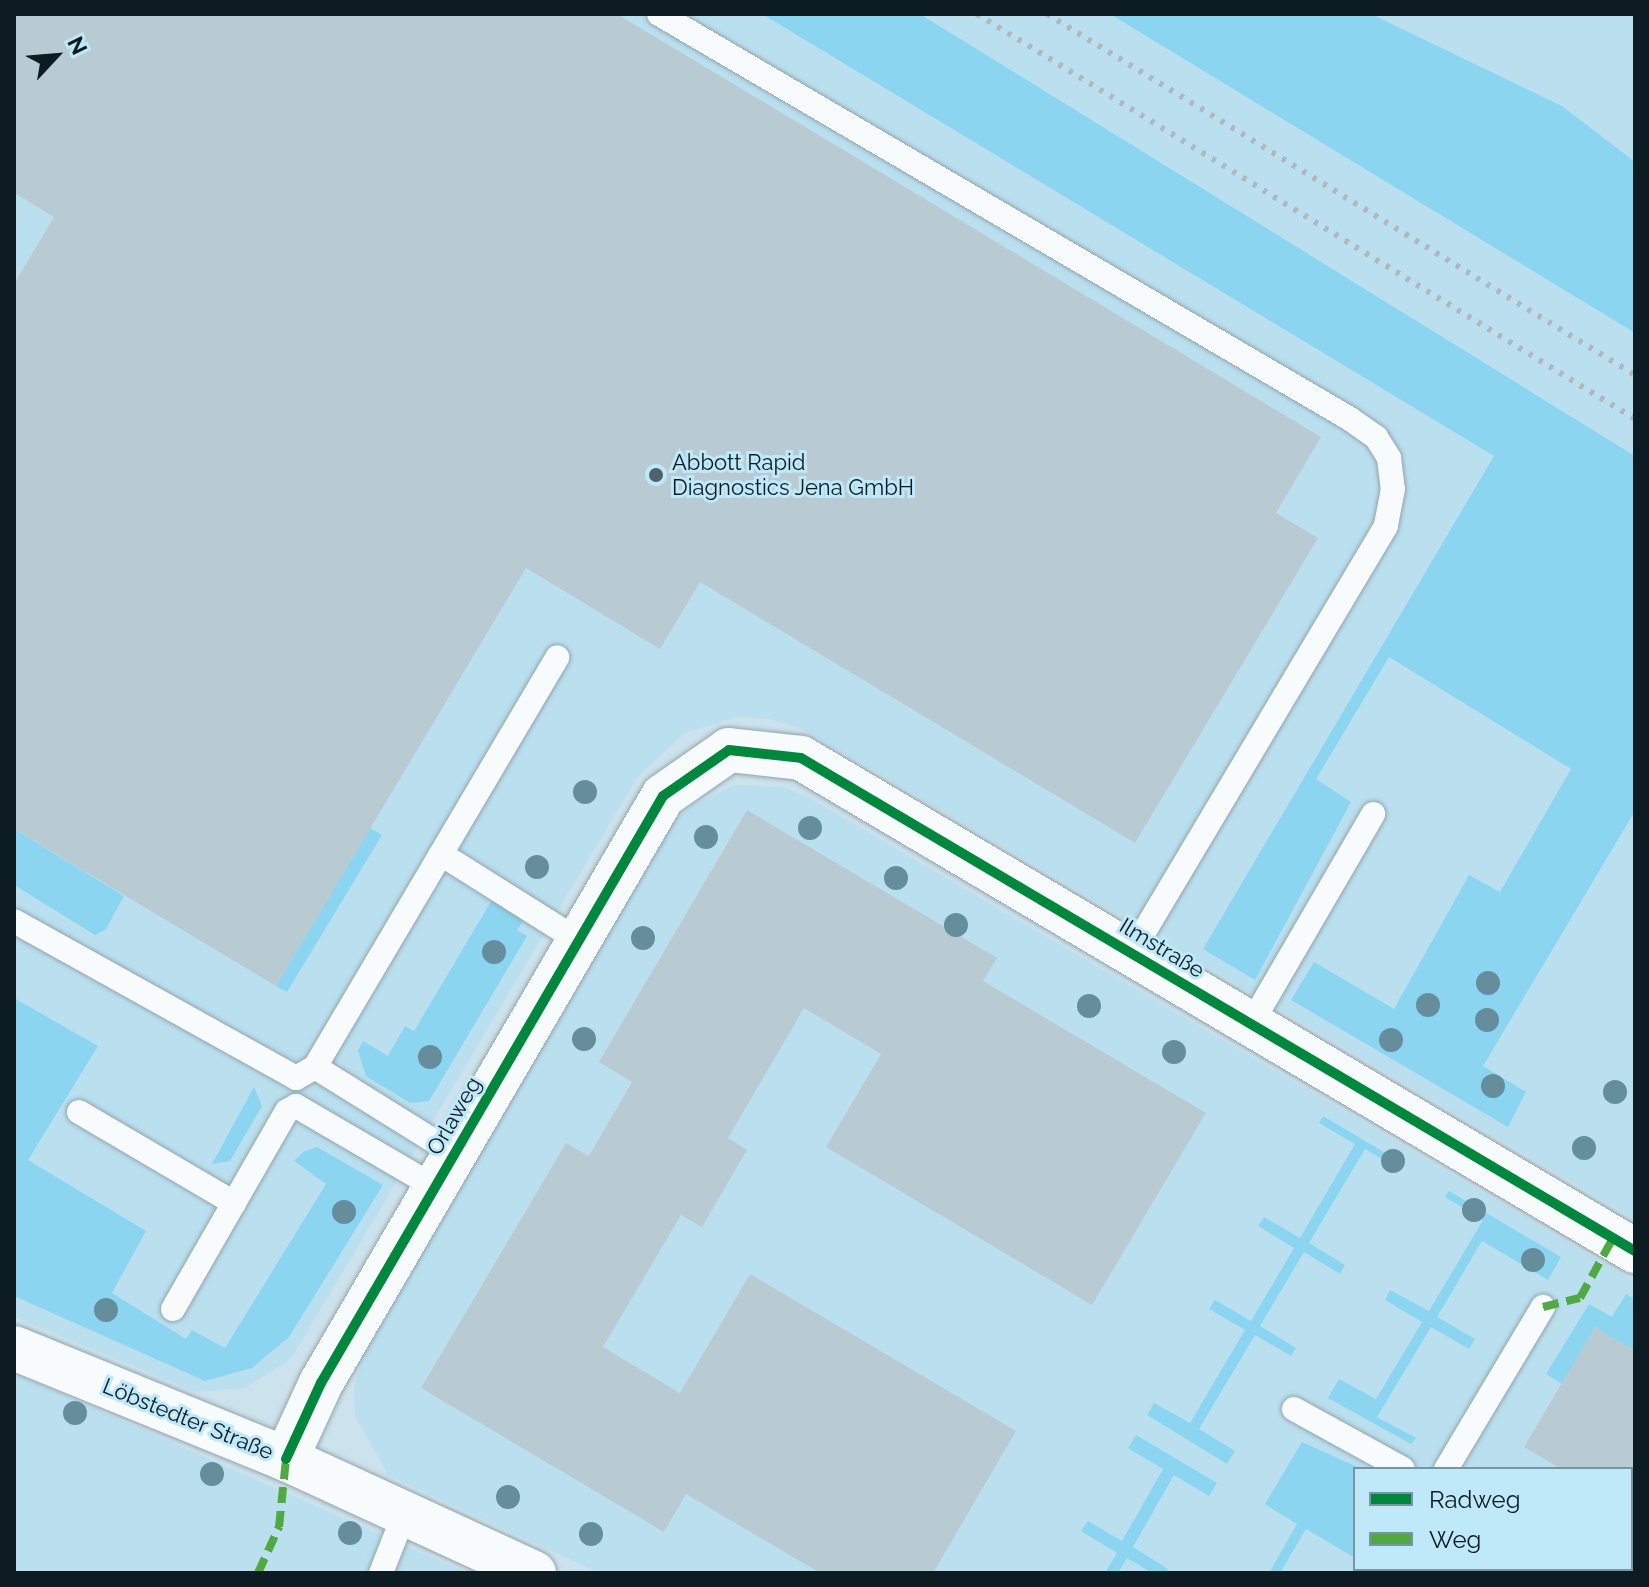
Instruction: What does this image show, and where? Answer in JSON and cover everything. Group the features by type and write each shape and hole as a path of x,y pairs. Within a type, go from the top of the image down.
{"street":[{"name":"Ilmstraße","path":"663,796 729,750 801,758 1635,1251"},
{"name":"Orlaweg","path":"286,1459 321,1383 663,796"},
{"name":"Löbstedter Straße","path":"14,1348 286,1459 534,1573"}],"lane":[{"path":"659,14 1350,419 1376,437 1389,458 1393,489 1386,526 1131,953"},
{"path":"173,1309 287,1111 296,1106 306,1072 441,854 557,657"},
{"path":"1251,1024 1373,814"},
{"path":"441,854 579,941"},
{"path":"14,921 226,1043 306,1072 445,1170"},
{"path":"296,1106 445,1170"},
{"path":"79,1112 234,1203"},
{"path":"1447,1467 1543,1307"},
{"path":"1294,1409 1399,1467"},
{"path":"381,1573 404,1515"}],"shaded area":[{"path":"14,14 762,14 1635,540 1635,1219 802,729 771,719 737,717 685,733 637,778 291,1359 245,1388 196,1392 14,1317"},
{"path":"762,14 920,14 1635,456 1635,811 1483,1066 1526,1092 1508,1127 1291,1000 1314,962 1394,1009 1469,875 1500,892 1571,769 1389,657 1316,779 1351,802 1255,980 1203,949 1494,456"},
{"path":"920,14 1110,14 1635,333 1635,456"},
{"path":"1110,14 1371,14 1562,106 1635,162 1635,333"},
{"path":"1371,14 1635,14 1635,162 1623,154"},
{"path":"734,785 784,787 812,799 1635,1282 1635,1573 599,1573 388,1475 355,1416 354,1386 365,1347 674,822 691,806"},
{"path":"370,828 382,835 287,992 276,986"},
{"path":"14,829 124,896 106,929 95,935 14,885"},
{"path":"492,900 523,921 517,930 527,936 429,1101 410,1103 366,1076 358,1051 363,1041 388,1056 405,1026 414,1031"},
{"path":"14,998 98,1046 28,1160 146,1231 112,1293 186,1339 192,1330 225,1348 326,1184 294,1161 303,1152 317,1147 383,1185 289,1337 252,1368 205,1381 14,1296"},
{"path":"254,1087 262,1106 230,1161 212,1164"},
{"path":"1323,1116 1404,1164 1401,1170 1365,1149 1309,1243 1345,1265 1340,1274 1304,1252 1260,1326 1296,1348 1291,1356 1255,1335 1199,1429 1235,1451 1227,1464 1147,1415 1154,1403 1190,1423 1245,1330 1209,1309 1215,1300 1251,1321 1294,1248 1258,1226 1264,1217 1300,1238 1355,1144 1319,1123"},
{"path":"1449,1191 1561,1257 1548,1280 1482,1241 1437,1317 1475,1339 1469,1349 1431,1327 1377,1417 1416,1438 1411,1444 1328,1398 1339,1379 1376,1399 1422,1322 1385,1300 1390,1290 1429,1311 1483,1220 1445,1197"},
{"path":"1626,1294 1635,1299 1635,1351 1595,1327 1562,1384 1546,1374 1589,1304 1612,1317"},
{"path":"14,1373 341,1517 467,1573 14,1573"},
{"path":"1136,1435 1217,1483 1209,1496 1174,1475 1133,1547 1168,1569 1166,1573 1152,1573 1127,1558 1118,1573 1105,1573 1117,1553 1081,1531 1088,1521 1122,1541 1163,1469 1128,1448"},
{"path":"1302,1442 1358,1467 1353,1467 1353,1557 1306,1529 1280,1573 1269,1573 1297,1524 1265,1504"},
{"path":"1633,1554 1635,1573 1504,1571 1633,1571"}],"building":[{"name":"Abbott Rapid Diagnostics Jena GmbH","path":"14,14 617,14 1321,437 1276,513 1318,538 1135,843 700,582 660,649 526,568 276,986 14,829 14,284 54,217 14,193"},
{"path":"747,810 997,958 983,981 1206,1113 1092,1305 826,1147 881,1054 804,1008 728,1138 747,1150 702,1227 681,1215 603,1347 680,1393 750,1274 1016,1431 933,1573 820,1573 686,1494 664,1532 421,1388 566,1143 589,1156 632,1082 599,1062"},
{"path":"1595,1327 1635,1351 1635,1469 1558,1467 1524,1447"}],"railway":[{"path":"977,14 1635,419"},
{"path":"1047,14 1635,375"}],"marked path":[{"path":"1543,1307 1580,1298 1613,1238"},
{"path":"258,1573 279,1527 286,1459"}],"cycle path":[{"path":"286,1459 321,1383 663,796 729,750 801,758 1635,1251"}],"place":[{"name":"Abbott Rapid Diagnostics Jena GmbH","path":"656,475"}]}
